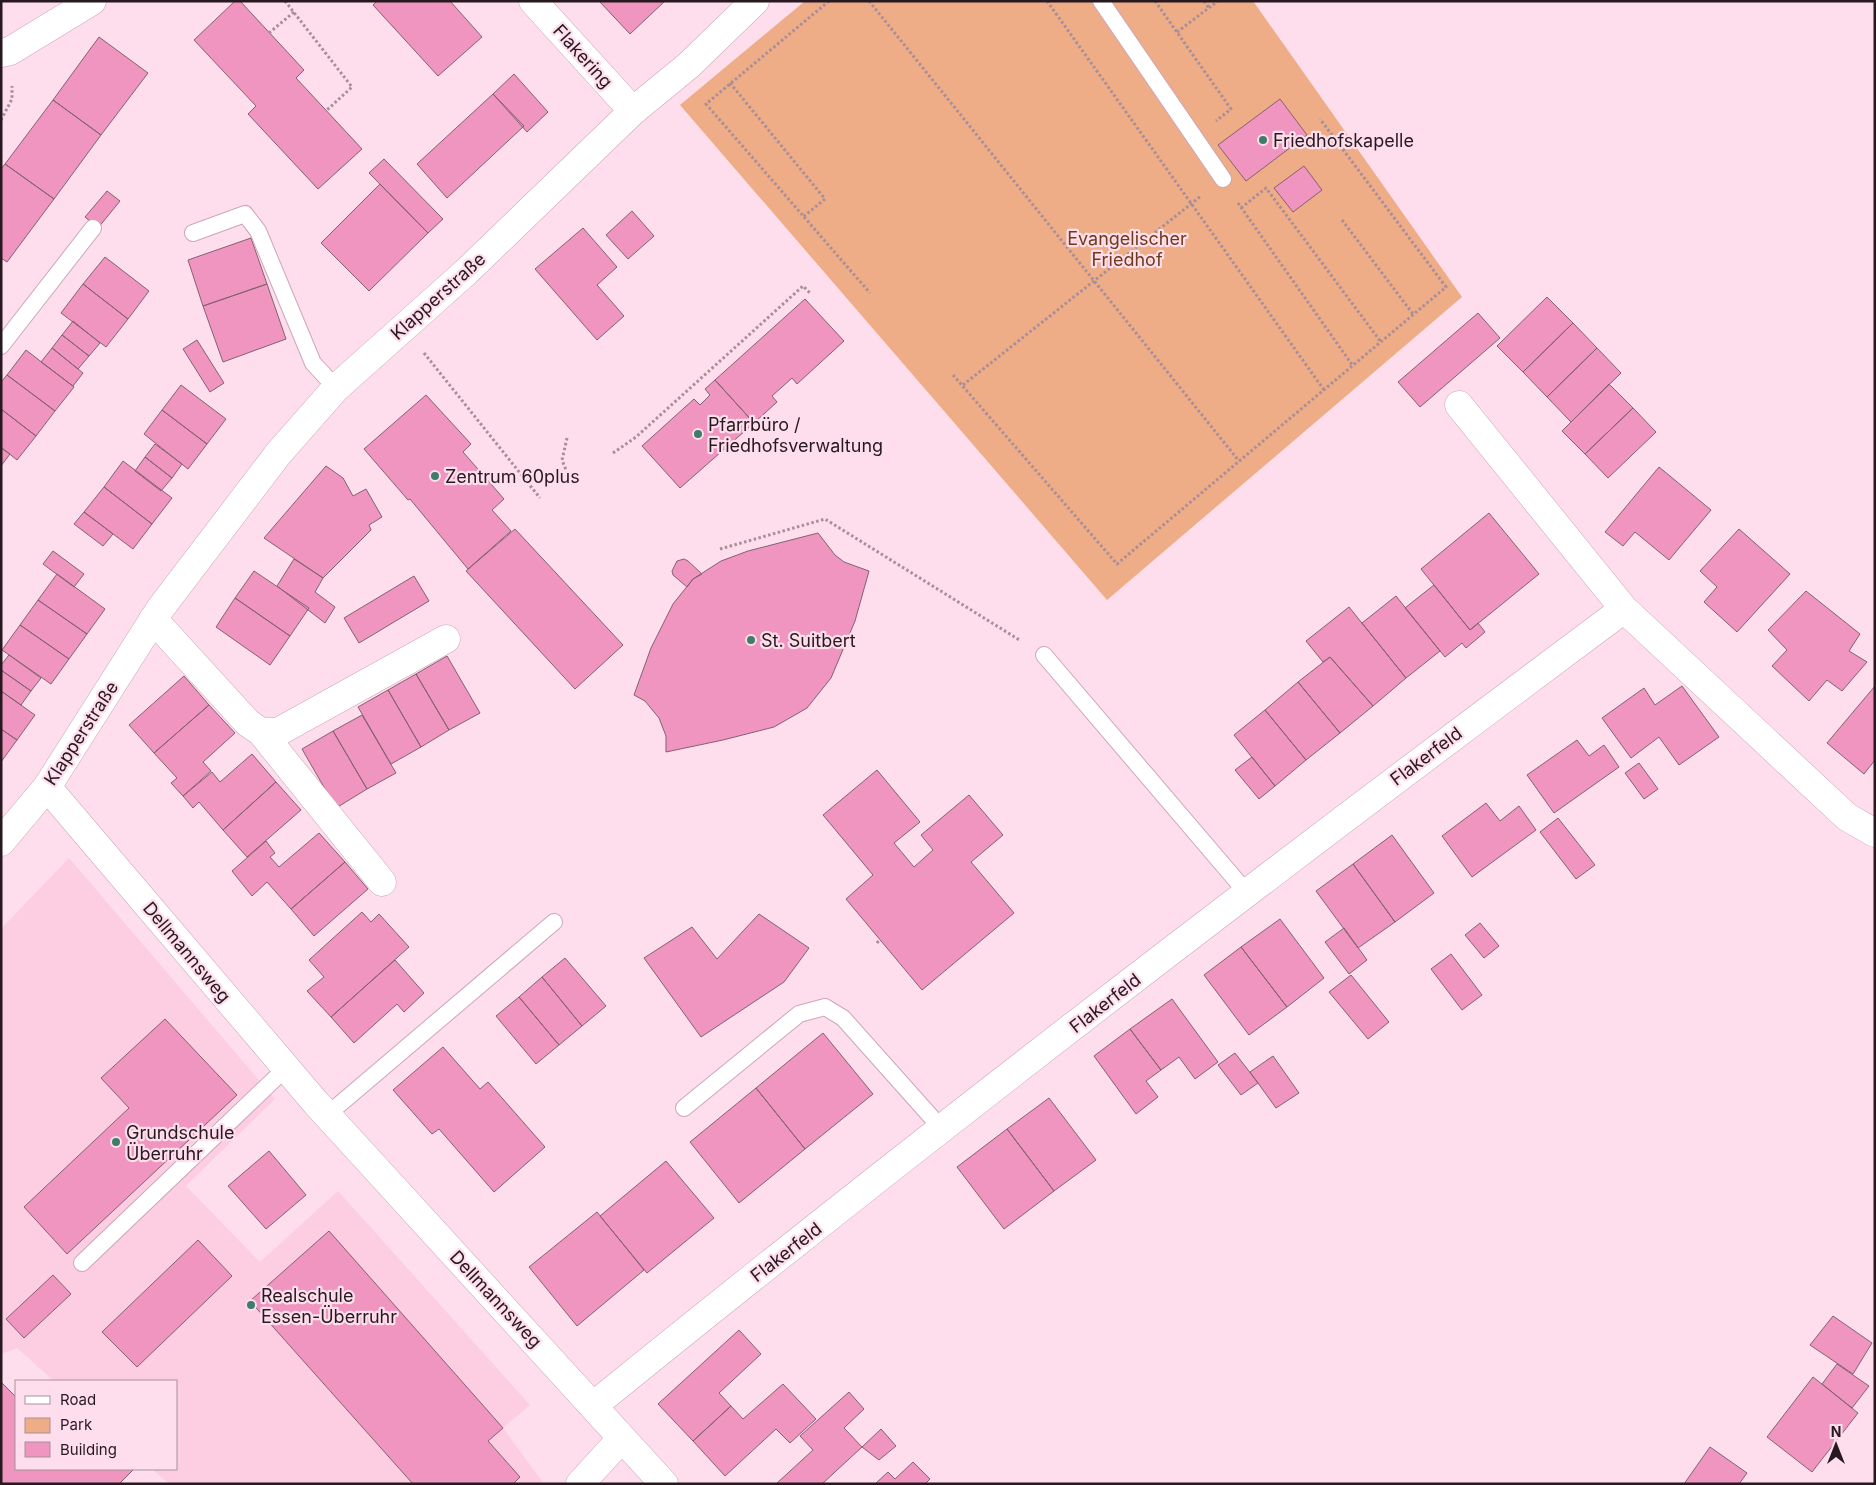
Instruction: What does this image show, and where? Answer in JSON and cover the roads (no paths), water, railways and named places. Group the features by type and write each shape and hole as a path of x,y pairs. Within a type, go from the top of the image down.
{"street":[{"path":"1,53 10,51 92,1"},
{"name":"Flakering","path":"533,1 633,112"},
{"name":"Klapperstraße","path":"1,842 47,788 153,619 278,454 336,388 466,272 633,112 689,65 755,1"},
{"path":"1459,405 1624,609 1847,817 1875,833"},
{"name":"Flakerfeld","path":"593,1406 942,1129 1375,794 1624,609"},
{"path":"153,619 248,723 261,732 382,882"},
{"path":"261,732 278,732 446,639"},
{"name":"Dellmannsweg","path":"47,788 327,1115 664,1484"},
{"path":"580,1484 622,1438"}],"lane":[{"path":"1101,1 1223,179"},
{"path":"193,233 245,214 258,231 312,363 336,388"},
{"path":"1,346 93,228"},
{"path":"1044,655 1247,893"},
{"path":"327,1115 554,922"},
{"path":"684,1108 799,1014 825,1007 843,1018 942,1129"},
{"path":"82,1263 286,1068"}],"place":[{"name":"Friedhofskapelle","path":"1263,140"},
{"name":"Pfarrbüro / Friedhofsverwaltung","path":"698,434"},
{"name":"Zentrum 60plus","path":"435,476"},
{"name":"St. Suitbert","path":"751,640"},
{"name":"Grundschule Überruhr","path":"116,1142"},
{"name":"Realschule Essen-Überruhr","path":"251,1305"}],"park label":[{"name":"Evangelischer Friedhof","path":"1127,248"}]}
